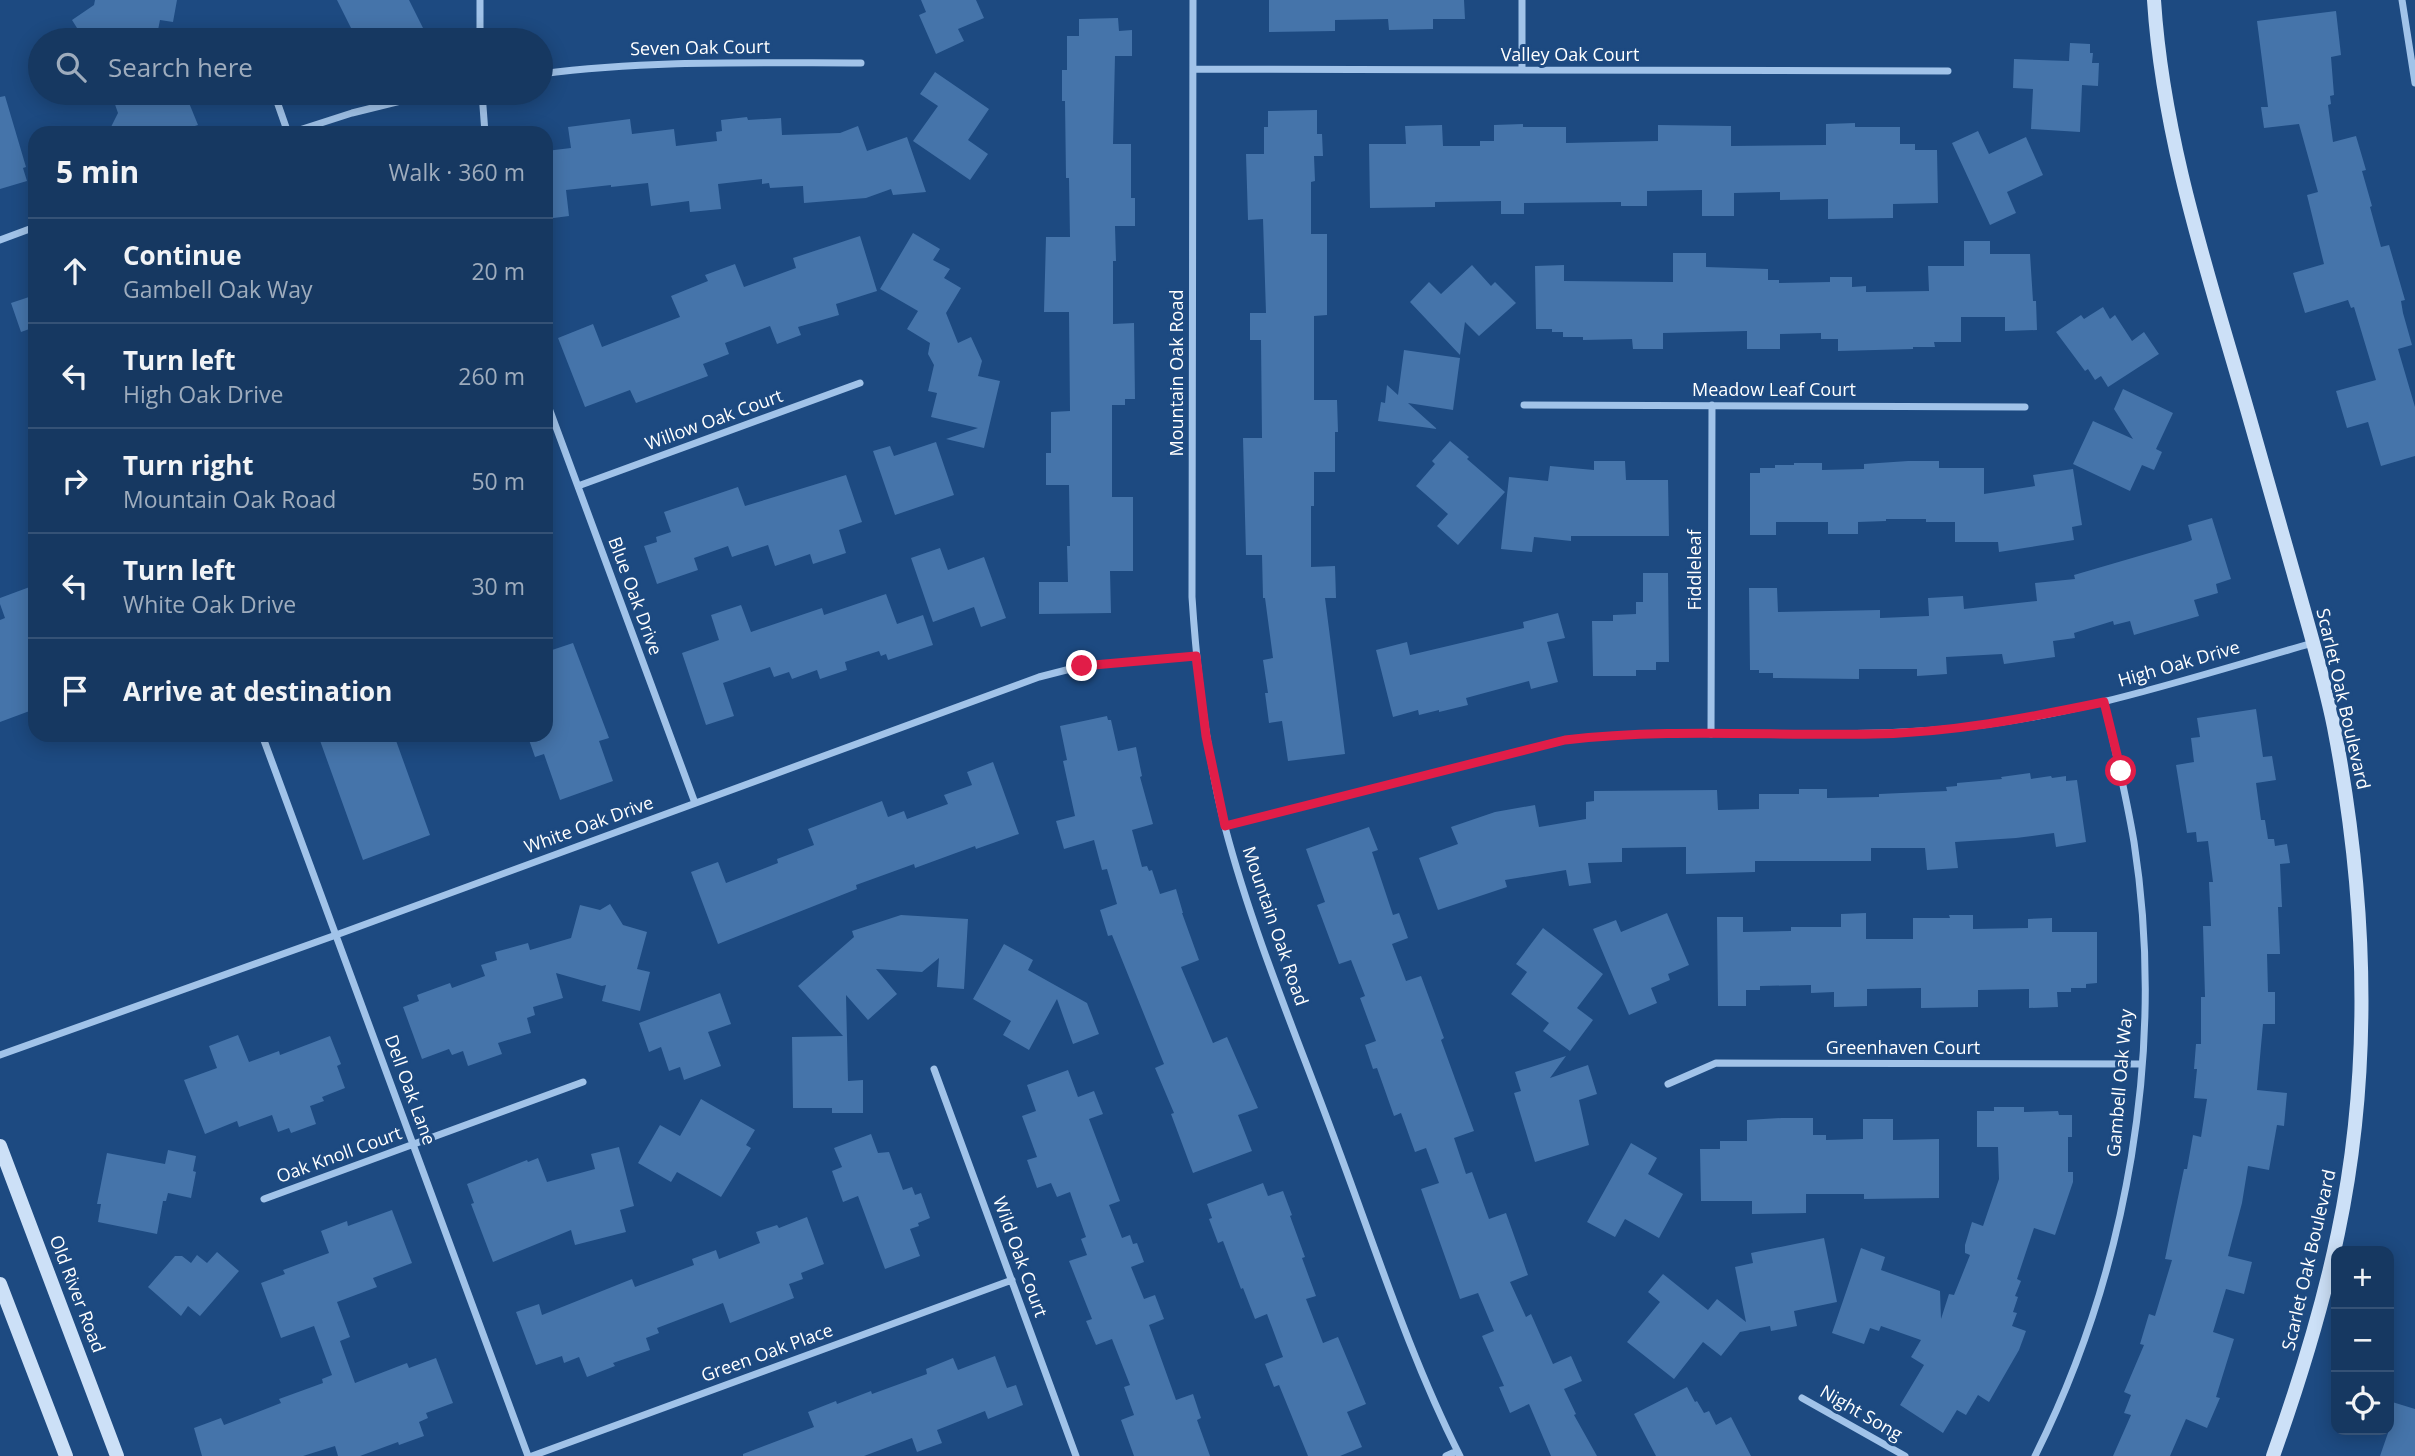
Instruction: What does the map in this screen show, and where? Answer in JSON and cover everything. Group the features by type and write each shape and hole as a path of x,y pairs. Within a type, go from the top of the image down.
{"street":[{"path":"480,0 480,28"},
{"name":"Mountain Oak Road","path":"1193,0 1192,597 1206,736 1225,826 1250,910 1386,1279 1458,1453"},
{"path":"1522,0 1522,70"},
{"name":"Scarlet Oak Boulevard","path":"2154,0 2167,104 2185,191 2313,643 2333,723 2346,797 2358,898 2361,987 2358,1076 2350,1164 2336,1243 2320,1310 2302,1374 2273,1456"},
{"path":"2402,0 2415,83"},
{"name":"Seven Oak Court","path":"553,73 591,68 680,63 861,63"},
{"name":"Valley Oak Court","path":"1193,69 1948,71"},
{"path":"278,105 286,126"},
{"path":"311,126 384,105"},
{"path":"483,105 484,126"},
{"path":"0,240 28,230"},
{"name":"Willow Oak Court","path":"578,486 860,383"},
{"name":"Meadow Leaf Court","path":"1524,405 2025,407"},
{"name":"Fiddleleaf","path":"1711,734 1712,405"},
{"name":"Blue Oak Drive","path":"553,419 695,803"},
{"name":"High Oak Drive","path":"1225,826 1565,740 1609,735 1875,734 1949,729 2022,719 2104,702 2313,643"},
{"name":"White Oak Drive","path":"0,1055 336,935 1039,677 1082,666 1196,656"},
{"name":"Gambell Oak Way","path":"2035,1456 2076,1364 2099,1294 2118,1223 2134,1132 2141,1064 2144,991 2134,844 2121,771 2104,702"},
{"name":"Dell Oak Lane","path":"265,742 530,1456"},
{"name":"Greenhaven Court","path":"1668,1084 1716,1063 2141,1064"},
{"name":"Wild Oak Court","path":"934,1069 1076,1456"},
{"name":"Oak Knoll Court","path":"264,1199 583,1082"},
{"name":"Old River Road","path":"0,1146 117,1456"},
{"name":"Green Oak Place","path":"530,1456 1012,1280"},
{"path":"0,1284 66,1456"},
{"name":"Night Song","path":"1802,1398 1905,1456"},
{"path":"1446,1456 1458,1453"}],"building":[{"path":"95,0 177,0 173,22 160,20 158,28 77,28 72,20 94,5"},
{"path":"337,0 409,0 423,28 351,28"},
{"path":"921,0 976,0 984,18 958,29 964,41 936,54 919,15 926,12"},
{"path":"1269,0 1464,0 1465,19 1433,19 1433,29 1389,30 1388,19 1335,20 1335,31 1269,32"},
{"path":"2336,11 2341,55 2331,57 2334,95 2330,96 2331,104 2328,105 2333,142 2356,136 2366,170 2362,171 2381,247 2389,245 2405,300 2401,301 2412,345 2398,349 2415,407 2415,456 2381,466 2368,422 2347,428 2336,391 2376,380 2354,307 2351,308 2348,300 2305,313 2293,273 2324,264 2307,195 2318,192 2299,124 2264,128 2261,107 2268,107 2257,21"},
{"path":"1118,18 1119,31 1132,30 1132,56 1115,56 1113,144 1131,144 1131,198 1135,198 1135,226 1115,226 1113,324 1134,323 1135,399 1125,399 1125,405 1112,405 1112,497 1133,497 1133,571 1110,571 1111,613 1039,614 1039,582 1068,582 1067,546 1070,546 1069,485 1046,485 1046,453 1051,453 1051,412 1070,411 1069,312 1044,312 1046,237 1070,237 1062,70 1067,70 1067,36 1079,36 1079,19"},
{"path":"2070,43 2090,44 2092,63 2099,63 2098,86 2082,85 2080,132 2031,129 2033,89 2013,88 2014,59 2069,61"},
{"path":"935,72 989,109 968,140 988,154 970,180 913,141 938,106 920,94"},
{"path":"5,96 26,167 23,168 27,181 0,189 0,97"},
{"path":"115,105 190,105 198,125 112,126 118,113"},
{"path":"1317,110 1317,134 1322,134 1323,156 1314,156 1311,234 1327,234 1327,315 1314,316 1314,400 1337,400 1338,432 1335,432 1335,472 1314,472 1311,567 1335,566 1336,598 1325,598 1345,754 1288,761 1282,721 1269,723 1265,693 1268,693 1263,660 1273,658 1263,598 1262,555 1246,555 1243,438 1262,438 1261,340 1250,340 1250,313 1266,313 1263,219 1248,220 1246,154 1264,154 1264,127 1268,127 1268,111"},
{"path":"747,117 748,120 781,118 782,135 840,133 858,126 867,151 907,137 926,192 893,195 891,189 866,198 804,203 803,186 770,188 769,183 762,184 762,179 718,184 721,209 690,212 689,201 651,206 648,183 611,185 566,190 569,216 553,218 553,150 571,148 568,127 630,119 632,134 674,129 676,146 717,141 716,132 722,131 721,120"},
{"path":"1855,123 1855,127 1900,127 1900,144 1915,144 1915,150 1937,150 1938,203 1893,204 1893,218 1828,219 1828,199 1780,200 1780,192 1734,193 1734,216 1702,216 1702,190 1647,191 1647,206 1621,206 1621,202 1524,203 1524,214 1501,214 1501,201 1435,202 1435,207 1370,208 1369,144 1406,144 1405,126 1442,125 1443,146 1480,146 1480,141 1494,141 1494,125 1566,127 1566,143 1658,141 1658,125 1731,126 1731,146 1826,145 1826,124"},
{"path":"1978,131 1989,154 2026,137 2043,175 2007,192 2016,213 1990,225 1952,143"},
{"path":"913,233 940,249 933,260 950,269 944,278 961,288 946,313 958,343 971,337 982,361 978,376 1000,381 984,448 946,439 978,428 931,417 937,393 928,391 934,365 928,354 930,343 907,329 918,311 880,289"},
{"path":"860,236 877,291 836,304 839,315 798,327 801,335 777,344 770,326 725,343 729,354 703,364 708,376 636,403 630,390 585,407 558,338 593,324 602,347 680,317 671,296 708,281 705,275 735,264 744,287 796,268 793,258"},
{"path":"1964,241 1990,241 1990,254 2030,254 2037,330 2005,331 2005,317 1961,317 1961,342 1934,342 1935,347 1913,349 1838,351 1838,339 1821,339 1821,333 1780,334 1780,349 1747,349 1747,331 1663,333 1663,349 1633,349 1632,339 1583,340 1583,337 1563,337 1563,332 1552,332 1552,329 1536,329 1535,266 1564,265 1564,281 1673,282 1673,253 1706,253 1706,267 1768,269 1768,280 1779,280 1779,283 1830,282 1830,277 1852,277 1852,287 1866,286 1866,292 1929,291 1928,266 1964,266"},
{"path":"1472,265 1491,286 1495,282 1516,303 1479,336 1465,322 1460,355 1410,302 1429,282 1441,294"},
{"path":"28,297 28,330 21,332 11,303"},
{"path":"2103,307 2110,319 2115,315 2132,341 2144,332 2159,354 2108,387 2101,376 2095,380 2088,369 2085,371 2056,332 2081,315 2084,319"},
{"path":"1404,350 1460,358 1453,410 1408,403 1437,429 1378,421 1381,402 1385,403 1387,385 1398,395"},
{"path":"2123,389 2173,413 2156,449 2162,452 2154,470 2142,465 2130,491 2073,464 2093,421 2133,439 2114,409"},
{"path":"1450,441 1505,492 1458,545 1437,526 1448,514 1416,486 1435,464 1432,461"},
{"path":"936,442 954,495 895,515 873,451 890,446 894,456"},
{"path":"1594,461 1625,461 1626,480 1668,480 1669,536 1571,536 1571,541 1534,537 1532,552 1501,549 1509,477 1548,481 1550,466 1594,470"},
{"path":"1939,461 1939,468 1984,468 1984,494 2035,486 2033,475 2073,469 2082,525 2072,527 2074,540 1999,552 1998,542 1955,542 1955,522 1926,522 1926,519 1858,522 1858,534 1828,534 1828,522 1776,522 1776,535 1750,535 1750,473 1760,473 1760,468 1775,468 1775,465 1794,463 1822,463 1822,470 1864,469 1864,464"},
{"path":"846,475 862,522 839,530 846,553 813,564 810,554 775,566 768,545 732,557 728,546 694,558 698,570 657,584 644,546 657,542 656,537 671,532 664,512 738,487 745,506"},
{"path":"2212,518 2231,579 2216,584 2218,593 2194,600 2199,616 2134,635 2130,621 2114,625 2113,621 2074,633 2075,638 2053,641 2055,657 2004,664 2002,654 1946,657 1947,674 1917,676 1917,669 1859,669 1859,679 1773,678 1773,673 1750,670 1749,588 1777,588 1778,612 1880,610 1880,618 1929,616 1928,598 1963,596 1964,609 2037,601 2035,583 2075,579 2074,575 2187,542 2192,540 2188,525"},
{"path":"940,548 948,570 984,557 1006,618 981,627 974,607 933,622 911,558"},
{"path":"1643,573 1668,573 1669,662 1656,662 1656,670 1636,670 1636,676 1593,676 1592,621 1613,621 1613,615 1636,614 1636,602 1643,602"},
{"path":"28,588 28,712 0,722 0,620 5,618 0,598"},
{"path":"886,594 897,624 923,615 933,645 888,660 886,654 881,656 879,651 845,662 847,670 820,679 817,670 792,679 789,672 774,677 770,667 723,683 734,716 706,725 682,653 719,640 711,615 741,605 751,632 822,608 824,615"},
{"path":"1558,613 1565,638 1547,642 1558,682 1531,689 1529,681 1466,698 1468,705 1419,715 1418,710 1393,717 1376,650 1407,642 1410,655 1524,628 1523,622"},
{"path":"573,643 609,738 599,741 613,781 560,800 544,754 535,757 530,742 553,742 553,650"},
{"path":"2256,709 2263,757 2272,756 2276,780 2256,783 2261,820 2265,820 2268,839 2274,839 2275,846 2287,844 2290,863 2280,864 2280,954 2267,954 2268,992 2275,992 2275,1024 2263,1024 2257,1090 2287,1093 2284,1126 2277,1125 2269,1170 2248,1166 2242,1203 2228,1256 2252,1262 2244,1294 2226,1289 2213,1332 2234,1339 2216,1397 2220,1398 2207,1428 2186,1419 2170,1456 2113,1456 2131,1415 2124,1413 2131,1395 2124,1392 2144,1345 2140,1344 2149,1314 2155,1316 2172,1260 2165,1259 2184,1169 2187,1169 2193,1135 2201,1137 2207,1099 2194,1098 2197,1069 2194,1069 2196,1044 2201,1044 2201,997 2205,997 2203,926 2211,926 2209,882 2213,882 2208,841 2197,842 2196,832 2187,833 2176,765 2194,762 2191,738 2200,737 2197,718"},
{"path":"1107,716 1108,720 1111,720 1118,751 1136,747 1142,776 1140,777 1153,824 1132,830 1142,867 1147,866 1149,871 1152,870 1160,894 1176,889 1199,960 1181,967 1213,1043 1227,1037 1258,1108 1238,1115 1252,1151 1193,1173 1171,1114 1174,1113 1155,1068 1164,1064 1112,935 1108,936 1100,910 1117,904 1107,869 1102,870 1094,840 1064,849 1056,821 1075,816 1063,761 1067,760 1060,726"},
{"path":"321,742 397,742 430,835 363,860"},
{"path":"993,762 1019,834 976,849 975,846 915,868 914,864 856,885 857,889 718,944 691,872 718,862 726,883 778,863 777,859 814,845 808,829 882,801 888,817 904,811 907,819 948,804 944,795 972,785 967,772"},
{"path":"2030,773 2031,779 2066,776 2066,781 2077,780 2086,842 2056,847 2054,833 1955,842 1958,868 1927,870 1925,848 1871,848 1871,861 1755,861 1755,872 1686,874 1686,847 1622,848 1622,862 1588,863 1591,883 1569,886 1566,870 1505,880 1507,887 1438,910 1419,858 1458,844 1451,827 1495,812 1535,805 1539,827 1586,819 1586,802 1594,801 1594,791 1717,790 1718,810 1759,809 1759,794 1799,794 1799,789 1827,789 1827,798 1879,797 1879,794 1947,791 1946,787 1957,786 1957,783 2002,779 2001,777"},
{"path":"1369,827 1378,850 1372,852 1393,915 1399,913 1408,938 1392,944 1406,981 1421,976 1474,1131 1454,1138 1466,1174 1472,1172 1489,1219 1506,1213 1528,1275 1510,1282 1526,1317 1531,1314 1553,1364 1571,1356 1582,1381 1564,1389 1576,1414 1574,1415 1597,1456 1551,1456 1529,1404 1510,1413 1499,1387 1504,1386 1482,1336 1494,1331 1478,1293 1460,1299 1421,1189 1439,1183 1426,1148 1415,1152 1401,1113 1394,1116 1377,1068 1373,1069 1365,1045 1376,1041 1360,998 1365,996 1351,960 1339,964 1317,905 1325,902 1306,849"},
{"path":"610,904 623,925 647,932 637,969 650,972 640,1011 602,1001 606,985 556,973 563,998 533,1007 535,1015 527,1018 531,1033 498,1043 502,1054 468,1066 463,1051 452,1055 449,1049 422,1059 403,1007 419,1001 417,995 450,983 452,988 485,976 481,965 497,960 495,952 528,943 530,950 571,938 580,905 600,910"},
{"path":"1667,913 1689,965 1668,974 1670,980 1651,988 1657,1003 1629,1015 1593,929 1616,920 1621,932"},
{"path":"1866,913 1866,939 1913,939 1913,918 1973,915 1973,929 2028,928 2028,919 2052,918 2052,932 2097,932 2097,983 2086,984 2086,988 2071,988 2071,992 2057,992 2058,1007 2029,1008 2029,989 1978,990 1978,1007 1921,1008 1921,988 1867,989 1867,1006 1834,1007 1834,992 1811,993 1811,985 1760,986 1760,990 1746,990 1746,1006 1718,1006 1717,917 1743,917 1743,932 1791,931 1791,927 1841,927 1841,914"},
{"path":"901,915 968,919 964,989 937,987 939,958 922,972 876,969 897,994 868,1020 846,995 848,1081 863,1080 863,1113 832,1113 832,1108 793,1108 792,1037 843,1036 798,986 854,937 852,931"},
{"path":"1543,928 1603,974 1577,1008 1593,1020 1570,1051 1543,1031 1549,1023 1511,994 1527,972 1516,964"},
{"path":"1004,944 1033,960 1028,970 1087,1003 1099,1034 1073,1044 1057,999 1029,1050 1003,1035 1011,1021 973,999"},
{"path":"720,993 731,1024 708,1032 721,1066 684,1080 680,1067 669,1071 661,1047 649,1052 639,1023"},
{"path":"238,1035 249,1062 279,1051 280,1055 330,1036 341,1064 337,1066 345,1088 322,1097 324,1101 310,1106 316,1124 291,1133 289,1128 278,1132 272,1115 239,1127 237,1121 205,1134 184,1080 217,1068 209,1046"},
{"path":"1566,1056 1550,1078 1588,1065 1597,1094 1579,1100 1589,1145 1535,1162 1514,1093 1521,1091 1515,1072"},
{"path":"1068,1070 1078,1097 1094,1091 1103,1114 1089,1119 1120,1201 1109,1205 1122,1238 1130,1235 1133,1244 1137,1243 1144,1262 1131,1267 1144,1299 1155,1295 1164,1319 1149,1325 1176,1400 1193,1394 1201,1418 1197,1420 1210,1456 1134,1456 1121,1420 1134,1415 1124,1387 1130,1385 1112,1339 1096,1345 1086,1321 1092,1319 1069,1261 1087,1255 1081,1239 1086,1237 1070,1192 1057,1197 1051,1183 1037,1188 1027,1160 1037,1157 1022,1116 1036,1111 1027,1085"},
{"path":"701,1099 755,1130 746,1145 751,1148 721,1197 677,1172 671,1182 638,1163 660,1125 680,1136"},
{"path":"1994,1107 2024,1107 2024,1112 2058,1111 2059,1115 2072,1115 2072,1137 2068,1137 2068,1172 2073,1172 2073,1182 2055,1235 2034,1228 2017,1279 2021,1281 2015,1296 2018,1297 2013,1312 2017,1313 2012,1326 2026,1331 2019,1350 1989,1402 1978,1395 1966,1415 1957,1410 1943,1433 1900,1405 1924,1365 1911,1357 1921,1340 1881,1326 1879,1331 1870,1328 1864,1344 1832,1333 1861,1248 1885,1257 1881,1270 1940,1291 1941,1319 1949,1294 1954,1295 1970,1255 1965,1253 1965,1245 1972,1222 1983,1226 1999,1179 1998,1147 1977,1147 1977,1111 1994,1111"},
{"path":"1813,1118 1813,1135 1826,1135 1826,1140 1863,1139 1863,1119 1893,1119 1893,1140 1939,1139 1939,1198 1864,1199 1864,1194 1806,1194 1806,1213 1752,1214 1752,1201 1701,1201 1700,1149 1720,1149 1720,1141 1747,1141 1747,1120"},
{"path":"871,1134 878,1153 889,1152 903,1190 912,1187 915,1195 921,1193 930,1218 910,1229 920,1256 885,1269 858,1196 843,1202 832,1171 842,1167 834,1148"},
{"path":"1631,1143 1657,1158 1648,1174 1683,1194 1659,1238 1625,1219 1615,1237 1587,1222"},
{"path":"619,1147 634,1206 620,1210 626,1232 575,1245 571,1230 493,1262 471,1204 474,1203 467,1184 538,1158 547,1182 595,1169 591,1154"},
{"path":"168,1150 196,1156 193,1171 196,1172 191,1198 168,1193 166,1201 163,1201 157,1234 98,1222 101,1204 97,1204 107,1153 165,1164"},
{"path":"1263,1183 1268,1196 1283,1191 1316,1296 1306,1299 1323,1343 1338,1337 1366,1404 1347,1412 1362,1447 1340,1456 1308,1456 1279,1385 1274,1387 1265,1364 1283,1357 1267,1314 1255,1319 1223,1241 1218,1243 1209,1219 1212,1218 1207,1204"},
{"path":"392,1210 412,1263 373,1278 377,1287 337,1302 350,1337 340,1341 355,1383 407,1363 409,1368 436,1358 453,1403 426,1413 428,1418 419,1422 424,1436 360,1456 338,1456 335,1446 303,1456 202,1456 194,1428 221,1418 224,1425 281,1403 279,1399 323,1383 322,1379 332,1375 314,1326 281,1338 261,1283 285,1274 283,1270 329,1253 321,1231 347,1221 348,1226"},
{"path":"807,1217 824,1264 801,1273 803,1279 789,1284 794,1298 730,1323 723,1303 657,1328 659,1333 646,1338 650,1350 613,1363 615,1366 587,1377 579,1357 564,1363 562,1356 536,1365 516,1312 539,1304 542,1315 632,1279 635,1287 694,1265 692,1259 716,1250 719,1259 760,1243 756,1232 777,1225 779,1228"},
{"path":"1824,1238 1837,1302 1794,1311 1797,1326 1771,1331 1770,1326 1740,1332 1721,1356 1703,1342 1674,1379 1627,1342 1660,1302 1648,1292 1663,1274 1708,1310 1717,1299 1746,1322 1735,1267 1753,1263 1751,1253"},
{"path":"217,1252 239,1271 200,1316 188,1306 181,1316 148,1287 175,1256 182,1256 191,1263 197,1255 207,1263"},
{"path":"995,1356 1007,1388 1016,1385 1023,1405 988,1419 985,1411 937,1430 942,1443 917,1452 912,1438 864,1456 743,1456 814,1427 808,1412 871,1391 872,1394 927,1374 926,1369 953,1358 958,1370"},
{"path":"1687,1387 1704,1413 1709,1411 1716,1425 1731,1417 1751,1456 1656,1456 1634,1414"},
{"path":"2394,1403 2415,1409 2415,1456 2380,1456 2387,1435 2394,1435"}],"route":[{"path":"1082,666 1196,656 1206,736 1225,826 1565,740 1609,735 1875,734 1949,729 2022,719 2104,702 2121,771"}]}
